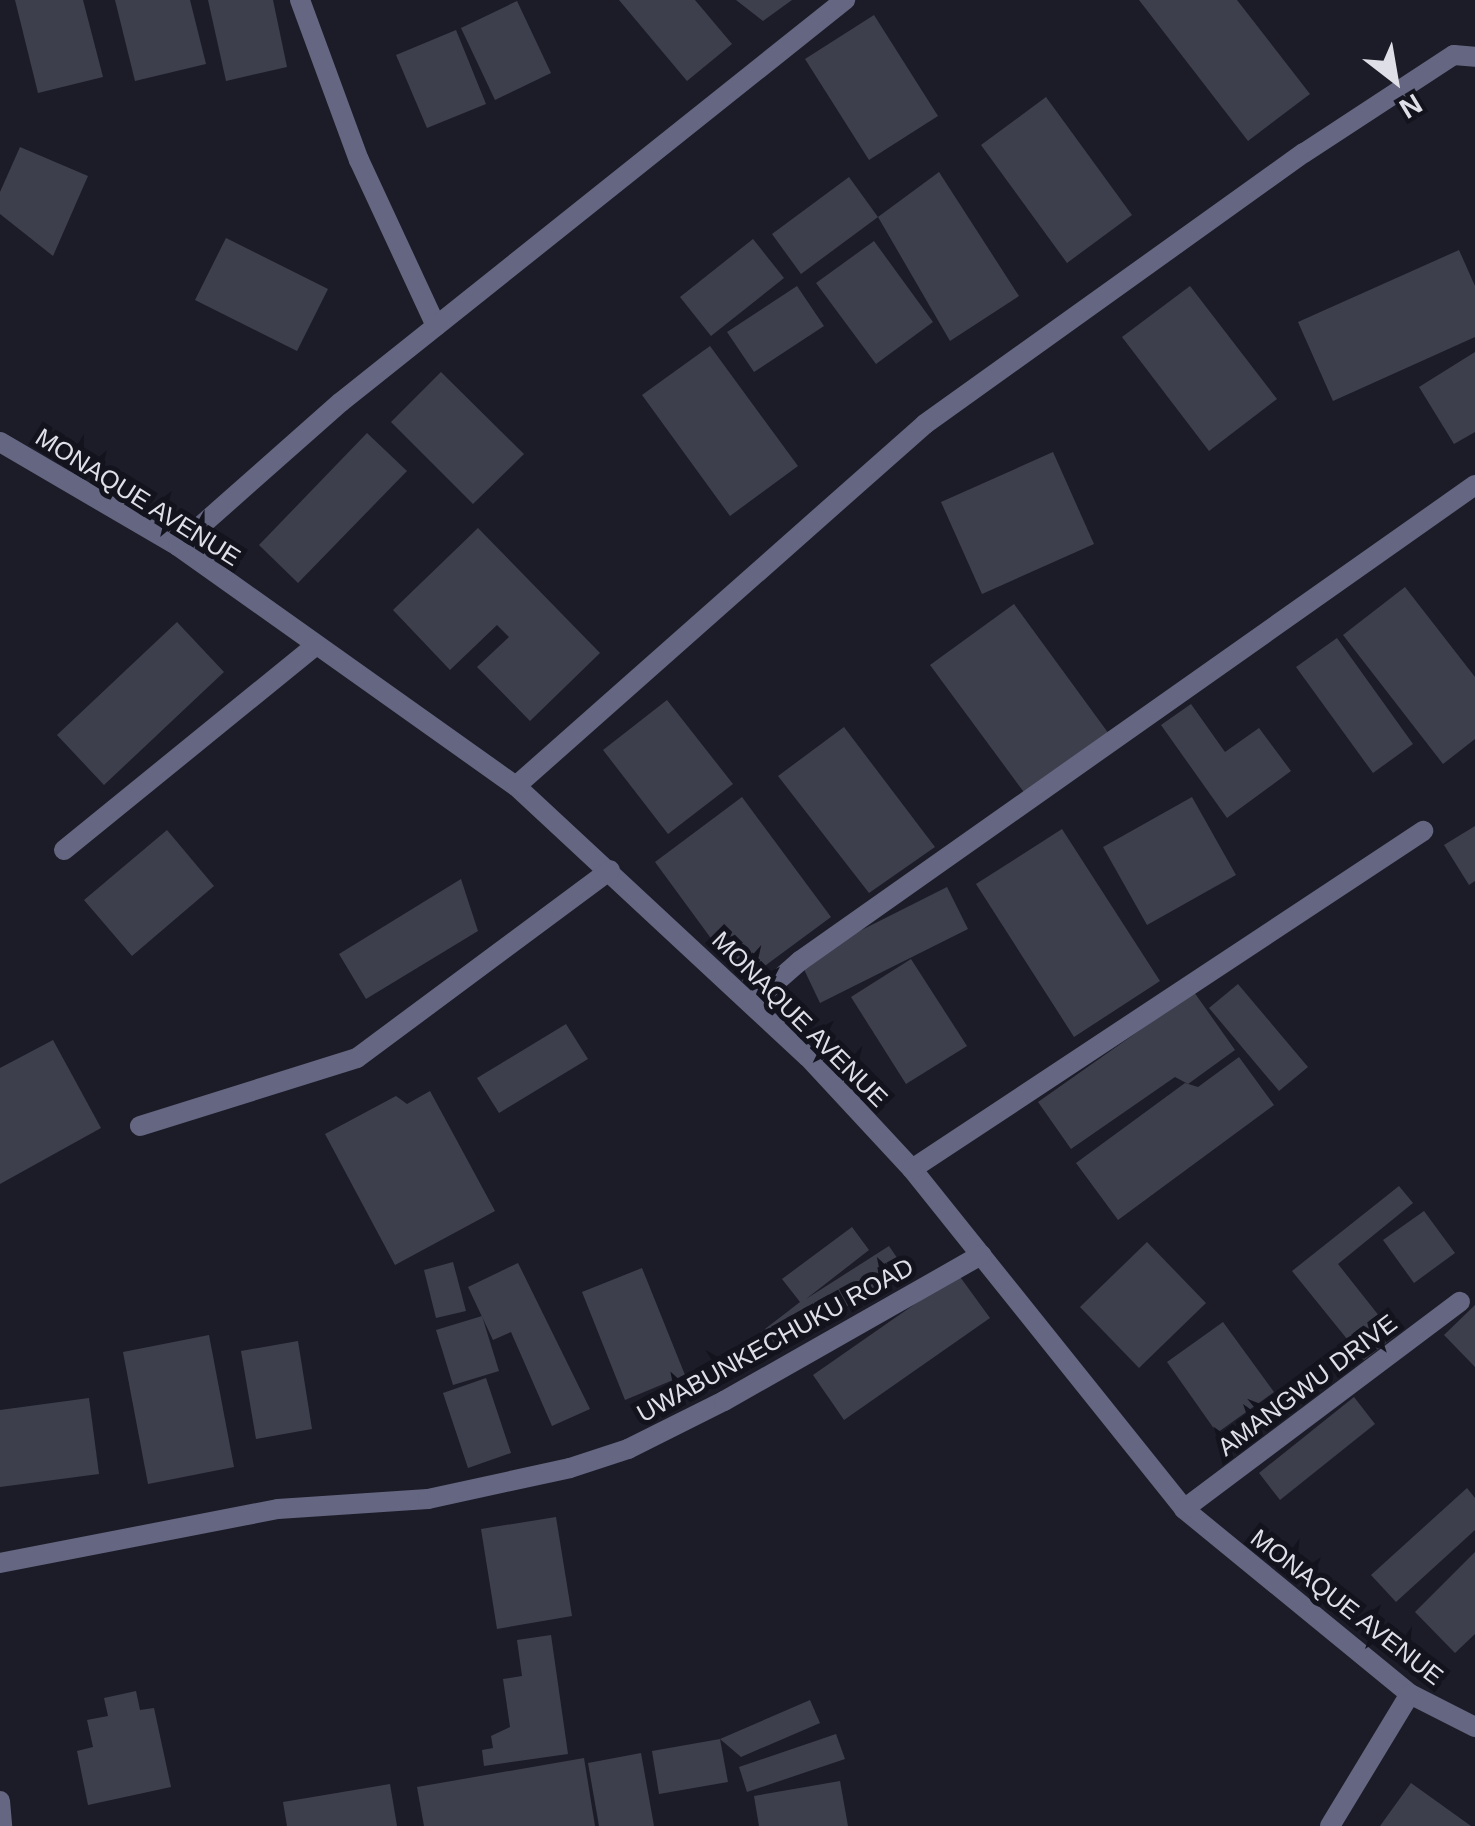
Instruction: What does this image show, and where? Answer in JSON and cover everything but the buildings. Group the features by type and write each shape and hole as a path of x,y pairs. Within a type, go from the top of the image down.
{"street":[{"path":"300,0 359,160 436,326"},
{"path":"178,546 436,326 844,0"},
{"path":"516,786 925,424 1304,152 1454,55 1475,57"},
{"name":"MONAQUE AVENUE","path":"0,442 178,546 516,786 752,1003 912,1169 1184,1509 1410,1694 1475,1727"},
{"path":"752,1003 800,961 1475,485"},
{"path":"64,850 316,645"},
{"path":"912,1169 1423,831"},
{"path":"140,1126 356,1058 610,870"},
{"name":"UWABUNKECHUKU ROAD","path":"0,1563 278,1509 428,1499 570,1468 628,1449 724,1401 981,1255"},
{"name":"AMANGWU DRIVE","path":"1184,1509 1460,1302"},
{"path":"1330,1826 1410,1694"},
{"path":"0,1801 2,1826"}]}
